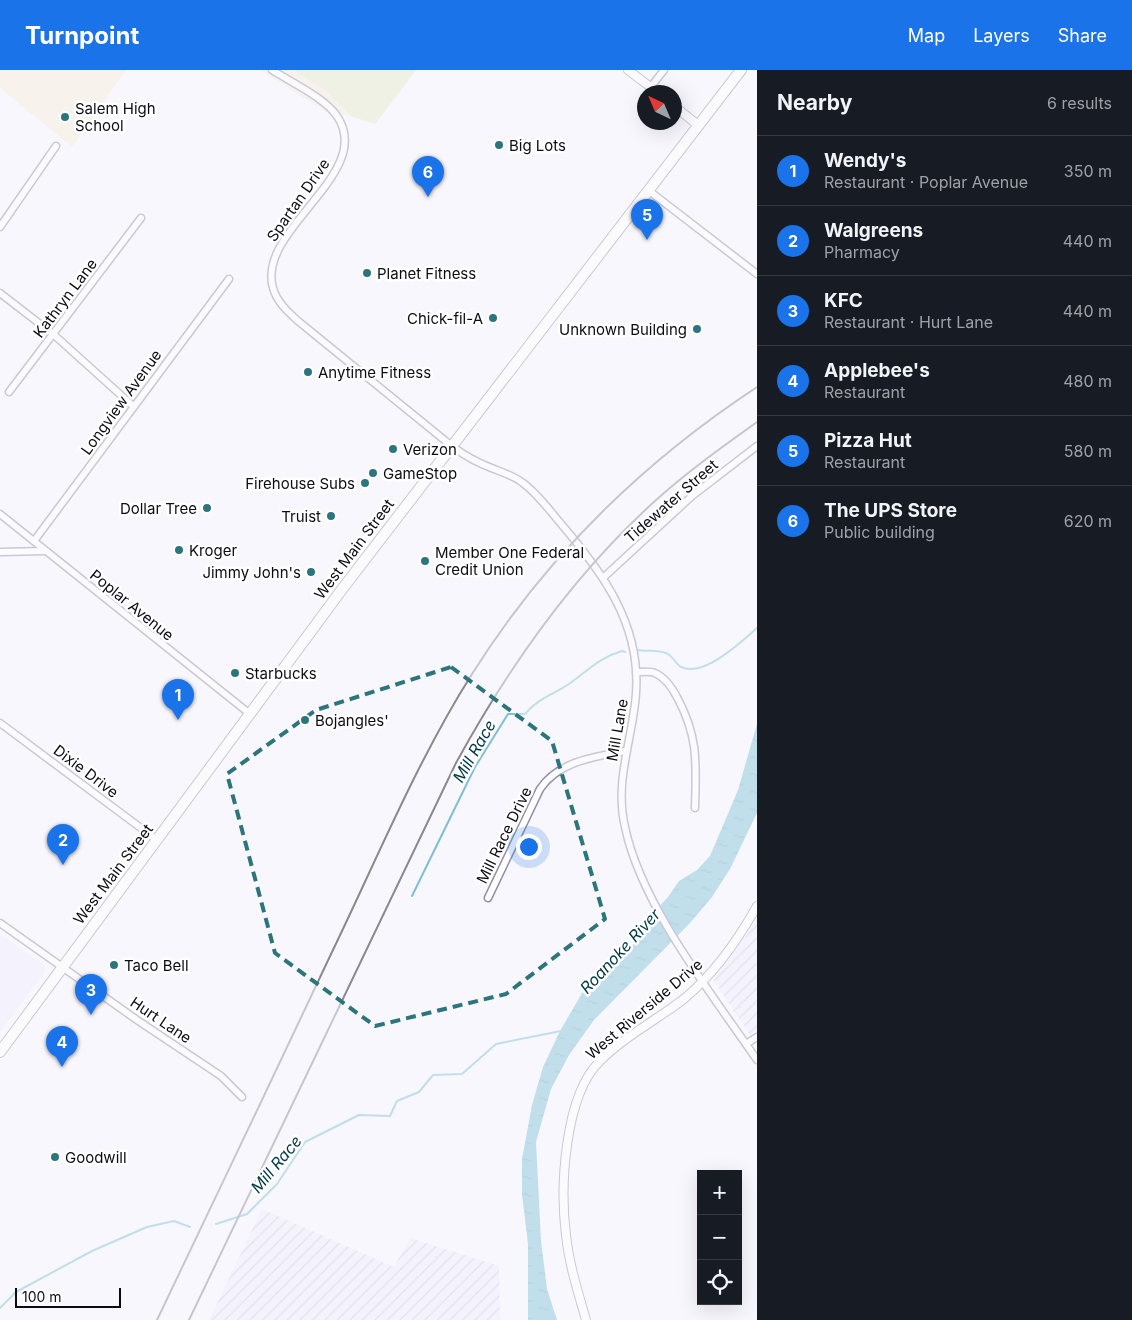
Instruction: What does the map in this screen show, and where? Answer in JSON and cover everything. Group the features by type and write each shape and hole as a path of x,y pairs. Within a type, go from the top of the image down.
{"main road":[{"name":"West Main Street","path":"0,1052 349,580 741,70"}],"street":[{"name":"Spartan Drive","path":"272,70 332,109 342,124 345,142 338,166 273,259 271,272 274,292 283,308 298,321 453,447"},
{"path":"628,70 648,85"},
{"path":"656,85 664,70"},
{"path":"682,112 698,125"},
{"path":"0,227 56,146"},
{"path":"648,190 757,274"},
{"name":"Kathryn Lane","path":"9,392 141,218"},
{"name":"Longview Avenue","path":"34,542 229,279"},
{"path":"0,294 53,334 133,406"},
{"name":"Tidewater Street","path":"604,577 692,496 757,446"},
{"name":"Mill Lane","path":"453,447 474,461 514,477 529,488 604,577 625,618 634,654 636,672 634,712 621,788 624,825 634,860 656,904 686,955 757,1060"},
{"name":"Poplar Avenue","path":"0,514 250,714"},
{"path":"0,552 45,551"},
{"path":"636,672 655,673 668,683 690,724 696,764 695,808"},
{"name":"Dixie Drive","path":"0,723 157,840"},
{"name":"Mill Race Drive","path":"488,898 540,789 552,775 574,764 626,751"},
{"name":"West Riverside Drive","path":"586,1320 573,1274 565,1233 567,1151 575,1103 585,1080 599,1061 704,981 732,946 757,906"},
{"name":"Hurt Lane","path":"0,923 221,1076 242,1097"},
{"path":"746,1044 757,1037"}],"highlighted area":[{"path":"451,667 552,741 605,919 506,994 375,1026 275,953 227,774 316,710"}],"shaded area":[{"name":"Salem High School","path":"0,70 126,70 72,147 0,88"},
{"path":"260,70 416,70 375,124 347,115 326,112"},
{"path":"757,918 757,1045 713,980 747,935"},
{"path":"0,934 45,965 44,973 0,1032"},
{"path":"262,1209 394,1267 410,1238 499,1266 500,1320 209,1320"}],"green space":[{"path":"294,70 416,70 375,124 351,116 328,93"}],"water":[{"path":"757,724 757,813 730,869 712,897 691,922 594,1020 569,1055 551,1089 536,1142 541,1241 547,1289 557,1320 528,1320 528,1244 522,1194 522,1159 532,1105 543,1067 560,1031 585,988 639,939 648,927 654,912 679,881 697,870 710,856 738,790"}],"waterway":[{"name":"Mill Race","path":"637,650 665,652 681,667 690,669 711,663 732,649 757,628"},
{"name":"Mill Race","path":"412,896 475,767 508,714 525,714 535,704 569,684 600,661 622,651 625,652"},
{"name":"Mill Race","path":"216,1224 247,1214 277,1184 305,1142 359,1115 390,1116 397,1101 419,1092 433,1075 462,1074 496,1044 561,1031"},
{"name":"Mill Race","path":"0,1308 16,1292 92,1251 147,1227 174,1221 190,1227"}],"railway":[{"path":"157,1320 415,776 472,674 531,591 599,515 675,447 757,387"},
{"path":"189,1320 456,763 520,657 570,591 625,530 680,480 757,422"}],"place":[{"name":"Salem High School","path":"65,117"},
{"name":"Big Lots","path":"499,145"},
{"name":"The UPS Store","path":"428,197"},
{"name":"Pizza Hut","path":"647,240"},
{"name":"Planet Fitness","path":"367,273"},
{"name":"Chick-fil-A","path":"493,318"},
{"name":"Unknown Building","path":"697,329"},
{"name":"Anytime Fitness","path":"308,372"},
{"name":"Verizon","path":"393,449"},
{"name":"GameStop","path":"373,473"},
{"name":"Firehouse Subs","path":"365,483"},
{"name":"Dollar Tree","path":"207,508"},
{"name":"Truist","path":"331,516"},
{"name":"Kroger","path":"179,550"},
{"name":"Member One Federal Credit Union","path":"425,561"},
{"name":"Jimmy John's","path":"311,572"},
{"name":"Starbucks","path":"235,673"},
{"name":"Wendy's","path":"178,720"},
{"name":"Bojangles'","path":"305,720"},
{"name":"Walgreens","path":"63,865"},
{"name":"Taco Bell","path":"114,965"},
{"name":"KFC","path":"91,1015"},
{"name":"Applebee's","path":"62,1067"},
{"name":"Goodwill","path":"55,1157"}],"water label":[{"name":"Roanoke River","path":"620,951"}]}
